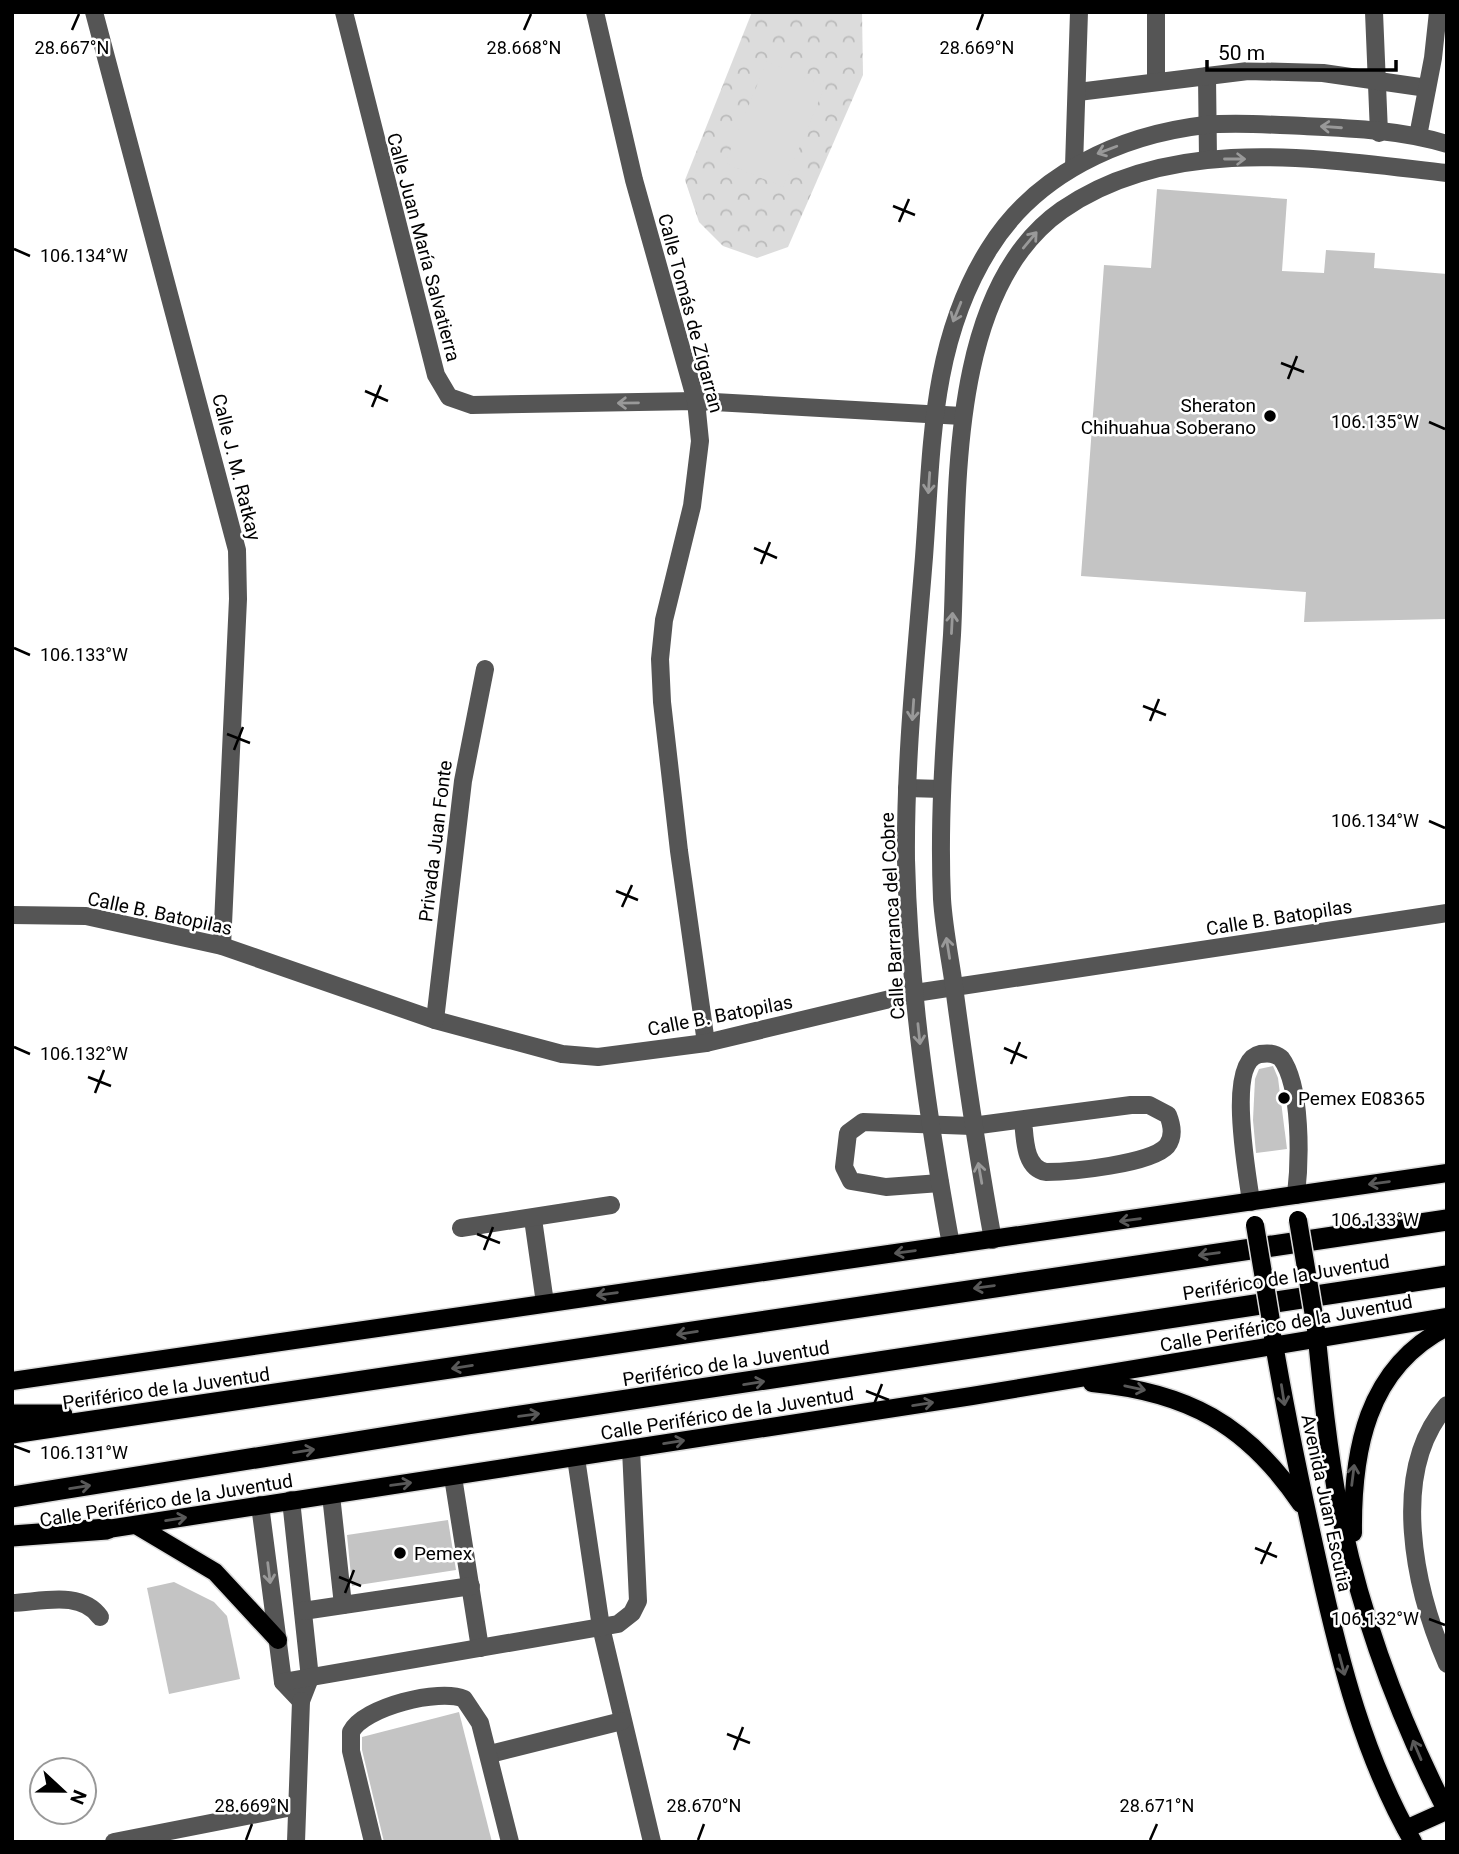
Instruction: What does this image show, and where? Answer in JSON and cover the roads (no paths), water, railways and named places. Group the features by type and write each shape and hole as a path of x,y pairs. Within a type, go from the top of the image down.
{"highway":[{"name":"Periférico de la Juventud","path":"12,1433 1447,1220"},
{"name":"Periférico de la Juventud","path":"12,1497 468,1424 1447,1276"},
{"path":"12,1415 141,1415"},
{"path":"12,1536 107,1529"}],"main road":[{"path":"12,1381 1447,1173"},
{"name":"Avenida Juan Escutia","path":"1296,1195 1316,1331 1331,1463 1353,1568 1394,1695 1447,1812"},
{"name":"Avenida Juan Escutia","path":"1251,1202 1275,1347 1307,1512 1342,1668 1386,1790 1410,1835"},
{"name":"Calle Periférico de la Juventud","path":"12,1546 290,1500 576,1458 1275,1347 1316,1331 1447,1317"},
{"path":"1353,1568 1352,1481 1364,1426 1374,1402 1394,1371 1415,1349 1447,1327"},
{"path":"1068,1381 1130,1387 1163,1395 1222,1422 1265,1455 1307,1512"},
{"path":"136,1525 215,1572 278,1640"},
{"path":"1410,1835 1447,1812"}],"street":[{"name":"Calle J. M. Ratkay","path":"93,12 237,550 222,946"},
{"name":"Calle Juan María Salvatierra","path":"344,12 436,375 449,397 472,405 696,401 962,416"},
{"name":"Calle Tomás de Zigarran","path":"594,12 634,180 696,401 700,441 698,471 664,620 660,659 662,702 679,851 706,1043"},
{"path":"1074,166 1079,12"},
{"path":"1156,12 1156,82"},
{"path":"1374,12 1379,79 1379,133"},
{"path":"1418,136 1438,12"},
{"path":"1078,92 1248,71 1285,71 1379,79 1427,88"},
{"path":"1207,76 1208,159"},
{"name":"Calle Barranca del Cobre","path":"951,1245 930,1125 915,993 907,875 907,788 934,415 942,359 966,290 989,248 1027,202 1074,166 1121,144 1206,125 1334,127 1418,136 1447,144"},
{"path":"993,1240 972,1126 942,902 942,789 962,416 980,338 1013,262 1031,236 1085,195 1142,173 1208,159 1364,164 1447,173"},
{"path":"989,248 1013,262"},
{"name":"Privada Juan Fonte","path":"435,1020 463,781 485,669"},
{"path":"907,788 942,789"},
{"name":"Calle B. Batopilas","path":"12,915 86,916 222,946 435,1020 562,1054 621,1055 706,1043 915,993 1447,914"},
{"path":"1251,1202 1241,1092 1247,1063 1254,1056 1263,1054 1276,1054 1289,1073 1300,1147 1296,1195"},
{"path":"940,1183 868,1185 851,1181 844,1167 846,1140 858,1125 885,1122 972,1126 1149,1105 1168,1115 1172,1135 1169,1143 1153,1155 1106,1165 1046,1172 1040,1171 1030,1161 1023,1120"},
{"path":"461,1228 611,1205"},
{"path":"533,1219 545,1303"},
{"path":"1447,1405 1421,1445 1415,1482 1413,1535 1420,1578 1447,1664"},
{"path":"283,1682 618,1624 632,1613 638,1601 631,1449"},
{"path":"576,1458 601,1627 652,1842"},
{"path":"453,1477 480,1648"},
{"path":"331,1494 343,1605"},
{"path":"290,1500 310,1678 301,1701 296,1842"},
{"path":"261,1505 283,1682 301,1701"},
{"path":"303,1611 471,1587"},
{"path":"12,1603 50,1599 72,1601 85,1604 100,1617"},
{"path":"373,1842 350,1739 354,1727 364,1716 396,1705 444,1694 454,1695 471,1705 490,1754 510,1842"},
{"path":"490,1754 622,1721"},
{"path":"114,1842 297,1806"}],"place":[{"name":"Sheraton Chihuahua Soberano","path":"1270,416"},
{"name":"Pemex E08365","path":"1284,1098"},
{"name":"Pemex","path":"400,1553"}]}
